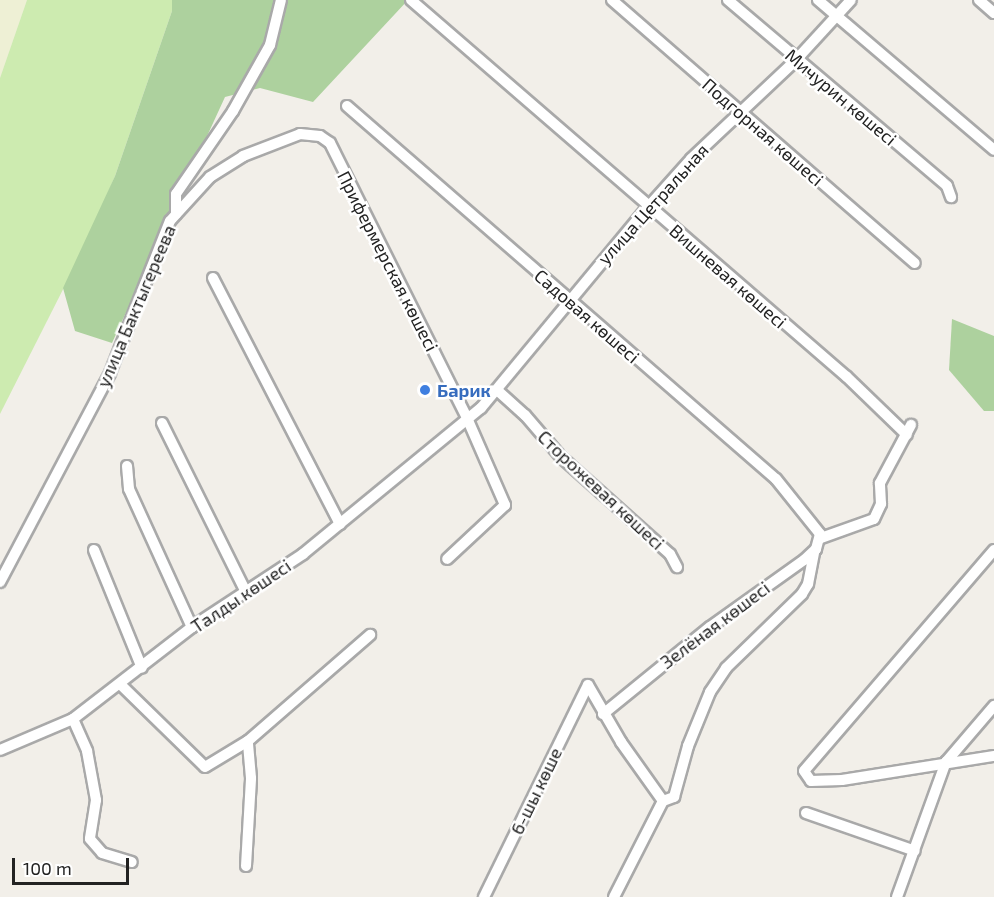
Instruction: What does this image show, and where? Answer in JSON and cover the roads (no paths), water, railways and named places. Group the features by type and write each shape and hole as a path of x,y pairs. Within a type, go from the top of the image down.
{"street":[{"name":"улица Бактыгереева","path":"0,582 110,373 176,214 176,195 233,111 270,45 281,0"},
{"name":"Вишневая көшесі","path":"411,0 909,430 880,483 881,504 874,519 821,536"},
{"name":"Подгорная көшесі","path":"612,0 915,263"},
{"name":"Мичурин көшесі","path":"728,0 946,186 951,197"},
{"path":"818,0 994,150"},
{"name":"улица Цетральная","path":"467,418 497,390 567,300 649,206 796,60 850,0"},
{"path":"980,0 994,13"},
{"name":"Садовая көшесі","path":"346,105 567,300 776,479 821,536"},
{"name":"Прифермерская көшесі","path":"176,214 210,177 243,156 300,134 320,136 330,143 467,418 505,505 447,559"},
{"path":"213,278 340,524"},
{"name":"Сторожевая көшесі","path":"497,390 525,415 561,457 670,554 677,567"},
{"name":"Талды көшесі","path":"0,750 74,719 121,685 192,627 246,592 340,524 467,418"},
{"path":"162,423 246,592"},
{"path":"127,466 129,489 192,627"},
{"name":"Зелёная көшесі","path":"603,714 710,627 814,552 821,536"},
{"path":"94,550 142,668"},
{"path":"994,550 804,771 811,781 843,780 994,756"},
{"path":"614,897 667,800 710,692 726,668 801,594 808,584 814,552"},
{"path":"121,685 205,767 248,741 370,635"},
{"name":"6-шы көше","path":"484,897 588,685 603,714"},
{"path":"897,897 946,762 994,706"},
{"path":"603,714 667,800"},
{"path":"74,719 87,751 96,800 90,840 102,853 132,862"},
{"path":"246,866 251,778 248,741"},
{"path":"806,813 915,851"}],"place":[{"name":"Барик","path":"425,390"}]}
